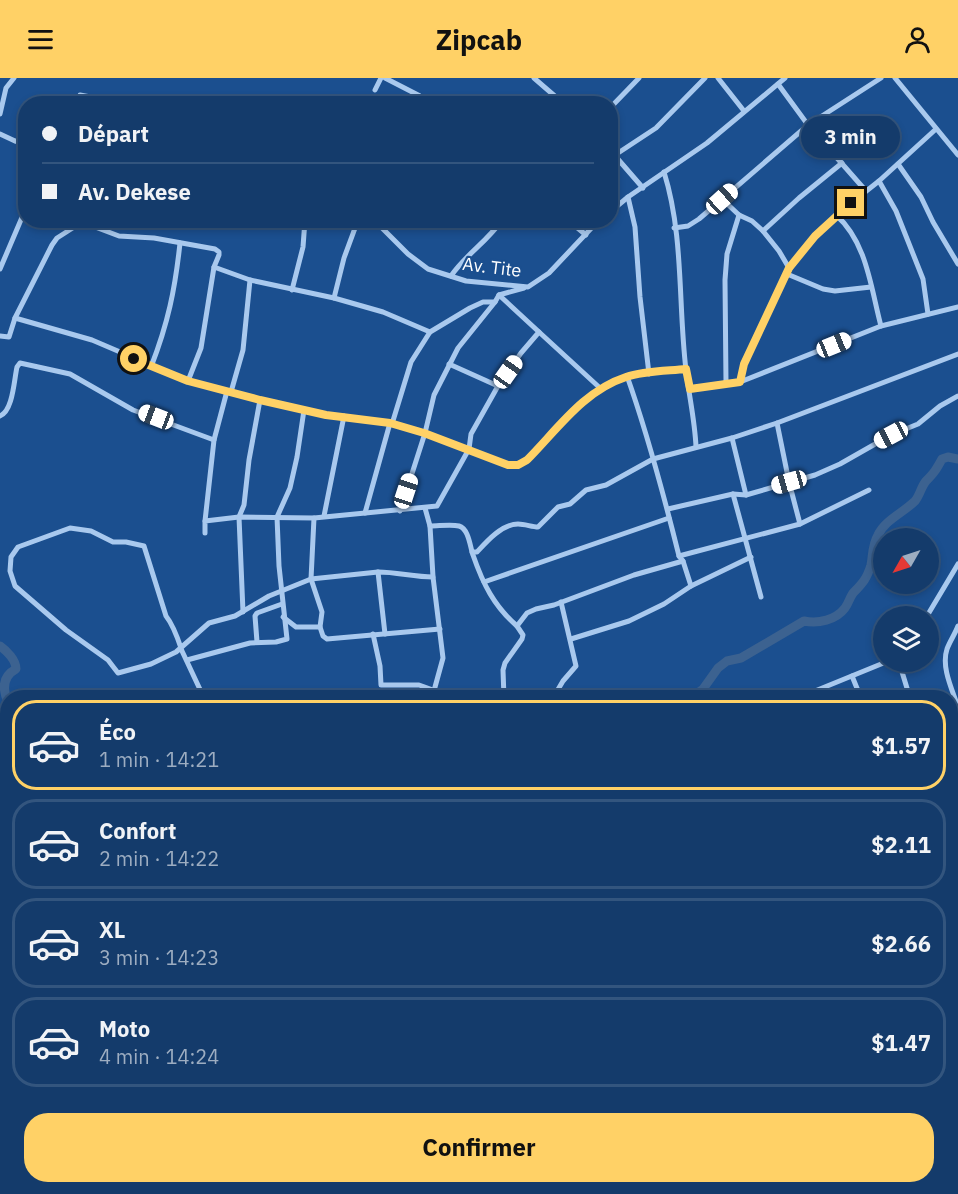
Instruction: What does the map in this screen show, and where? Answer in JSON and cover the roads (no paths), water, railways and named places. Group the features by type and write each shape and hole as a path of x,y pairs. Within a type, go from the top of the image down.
{"street":[{"path":"0,114 6,88 14,78"},
{"path":"375,90 383,78 420,96"},
{"path":"618,100 639,78"},
{"path":"618,153 656,129 705,78"},
{"path":"718,78 744,111"},
{"path":"618,205 707,143 785,78"},
{"path":"674,228 688,226 808,124 881,78"},
{"path":"895,78 958,155"},
{"path":"536,79 555,96"},
{"path":"778,84 808,124 866,191"},
{"path":"80,95 85,96"},
{"path":"740,382 744,364 788,271 815,236 836,215 879,181 936,129"},
{"path":"0,134 18,142"},
{"path":"618,159 643,188"},
{"path":"764,231 799,198 842,163"},
{"path":"898,164 921,197 933,222 958,262"},
{"path":"664,172 672,197 686,369 696,447"},
{"path":"879,181 896,211 923,279 928,314"},
{"path":"628,197 635,227 649,374"},
{"path":"722,199 739,215 752,221 764,231 788,271 823,289 835,291 872,287"},
{"path":"726,383 727,254 739,215"},
{"path":"836,215 847,224 853,236 872,287 881,326"},
{"path":"0,269 18,227"},
{"path":"0,336 9,337 15,318 57,238 73,228"},
{"path":"98,228 119,236 154,238 216,250 219,255 214,267 201,348 188,381"},
{"path":"292,290 303,247 304,228"},
{"path":"334,298 344,258 355,228"},
{"name":"Av. Tite","path":"382,228 408,254 428,269 466,281 528,286 549,273 592,228"},
{"path":"451,276 462,261 473,254 497,228"},
{"path":"577,228 586,236"},
{"path":"151,367 166,329 175,289 180,243"},
{"path":"214,267 250,280 334,298 383,312 430,332"},
{"path":"205,533 214,440 243,350 250,280"},
{"path":"400,511 434,395 458,348 499,295 528,286"},
{"path":"499,295 600,388"},
{"path":"365,513 411,362 430,332 483,302 495,302"},
{"path":"690,389 740,382 881,326 958,307"},
{"path":"15,318 92,340 188,381 304,410 391,424 424,433 508,465 518,465 527,460 571,413 600,388 627,376 686,369"},
{"path":"205,521 239,517 314,518 437,506 469,449 471,434 498,386 539,332"},
{"path":"472,552 477,552 492,536 512,525 538,527 558,507 570,504 586,490 606,485 653,459 732,438 777,423 958,354"},
{"path":"0,416 6,412 10,403 17,367 20,363 70,374 133,410 214,440"},
{"path":"449,364 498,386"},
{"path":"627,376 641,415 669,518 691,586"},
{"path":"668,509 733,494 746,495 815,475 840,464 891,435 918,424 940,406 958,396"},
{"path":"243,612 239,517 244,505 249,460 260,400"},
{"path":"187,660 257,642 286,640 279,566 278,517 290,488 304,410"},
{"path":"324,516 344,416"},
{"path":"777,423 800,524"},
{"path":"732,438 746,495"},
{"path":"517,626 527,613 681,559 800,524 869,490"},
{"path":"733,494 761,597"},
{"path":"373,633 380,666 381,686 419,685 433,690 442,657 430,526 425,508"},
{"path":"314,518 311,579 322,612 320,627 323,636 327,639 373,633 440,629"},
{"path":"484,582 669,518"},
{"path":"430,526 459,526 462,528 467,535 484,582 500,612 517,626 523,635 505,663 504,690"},
{"path":"200,690 180,646 170,621 166,616 142,545 113,542 92,531 70,528 18,548 11,557 10,571 15,586 66,630 108,660 118,673 151,664 176,652 180,646 209,623 243,612 269,596 311,579 378,572 411,577 433,577"},
{"path":"571,639 629,621 664,604 691,586 751,557"},
{"path":"933,606 958,564"},
{"path":"378,572 385,634"},
{"path":"558,690 576,666 561,602"},
{"path":"257,642 255,616 268,608 282,604"},
{"path":"283,617 296,627 320,627"},
{"path":"953,690 945,658 958,626"},
{"path":"824,690 873,667"},
{"path":"902,672 908,690"},
{"path":"852,676 858,690"}],"waterway":[{"path":"702,690 718,668 727,661 741,658 804,621 815,622 837,616 868,573 875,542 881,530 915,501 924,483 942,459 948,457 958,459"},
{"path":"0,646 11,656 16,666 16,669 6,679 5,690"}]}
